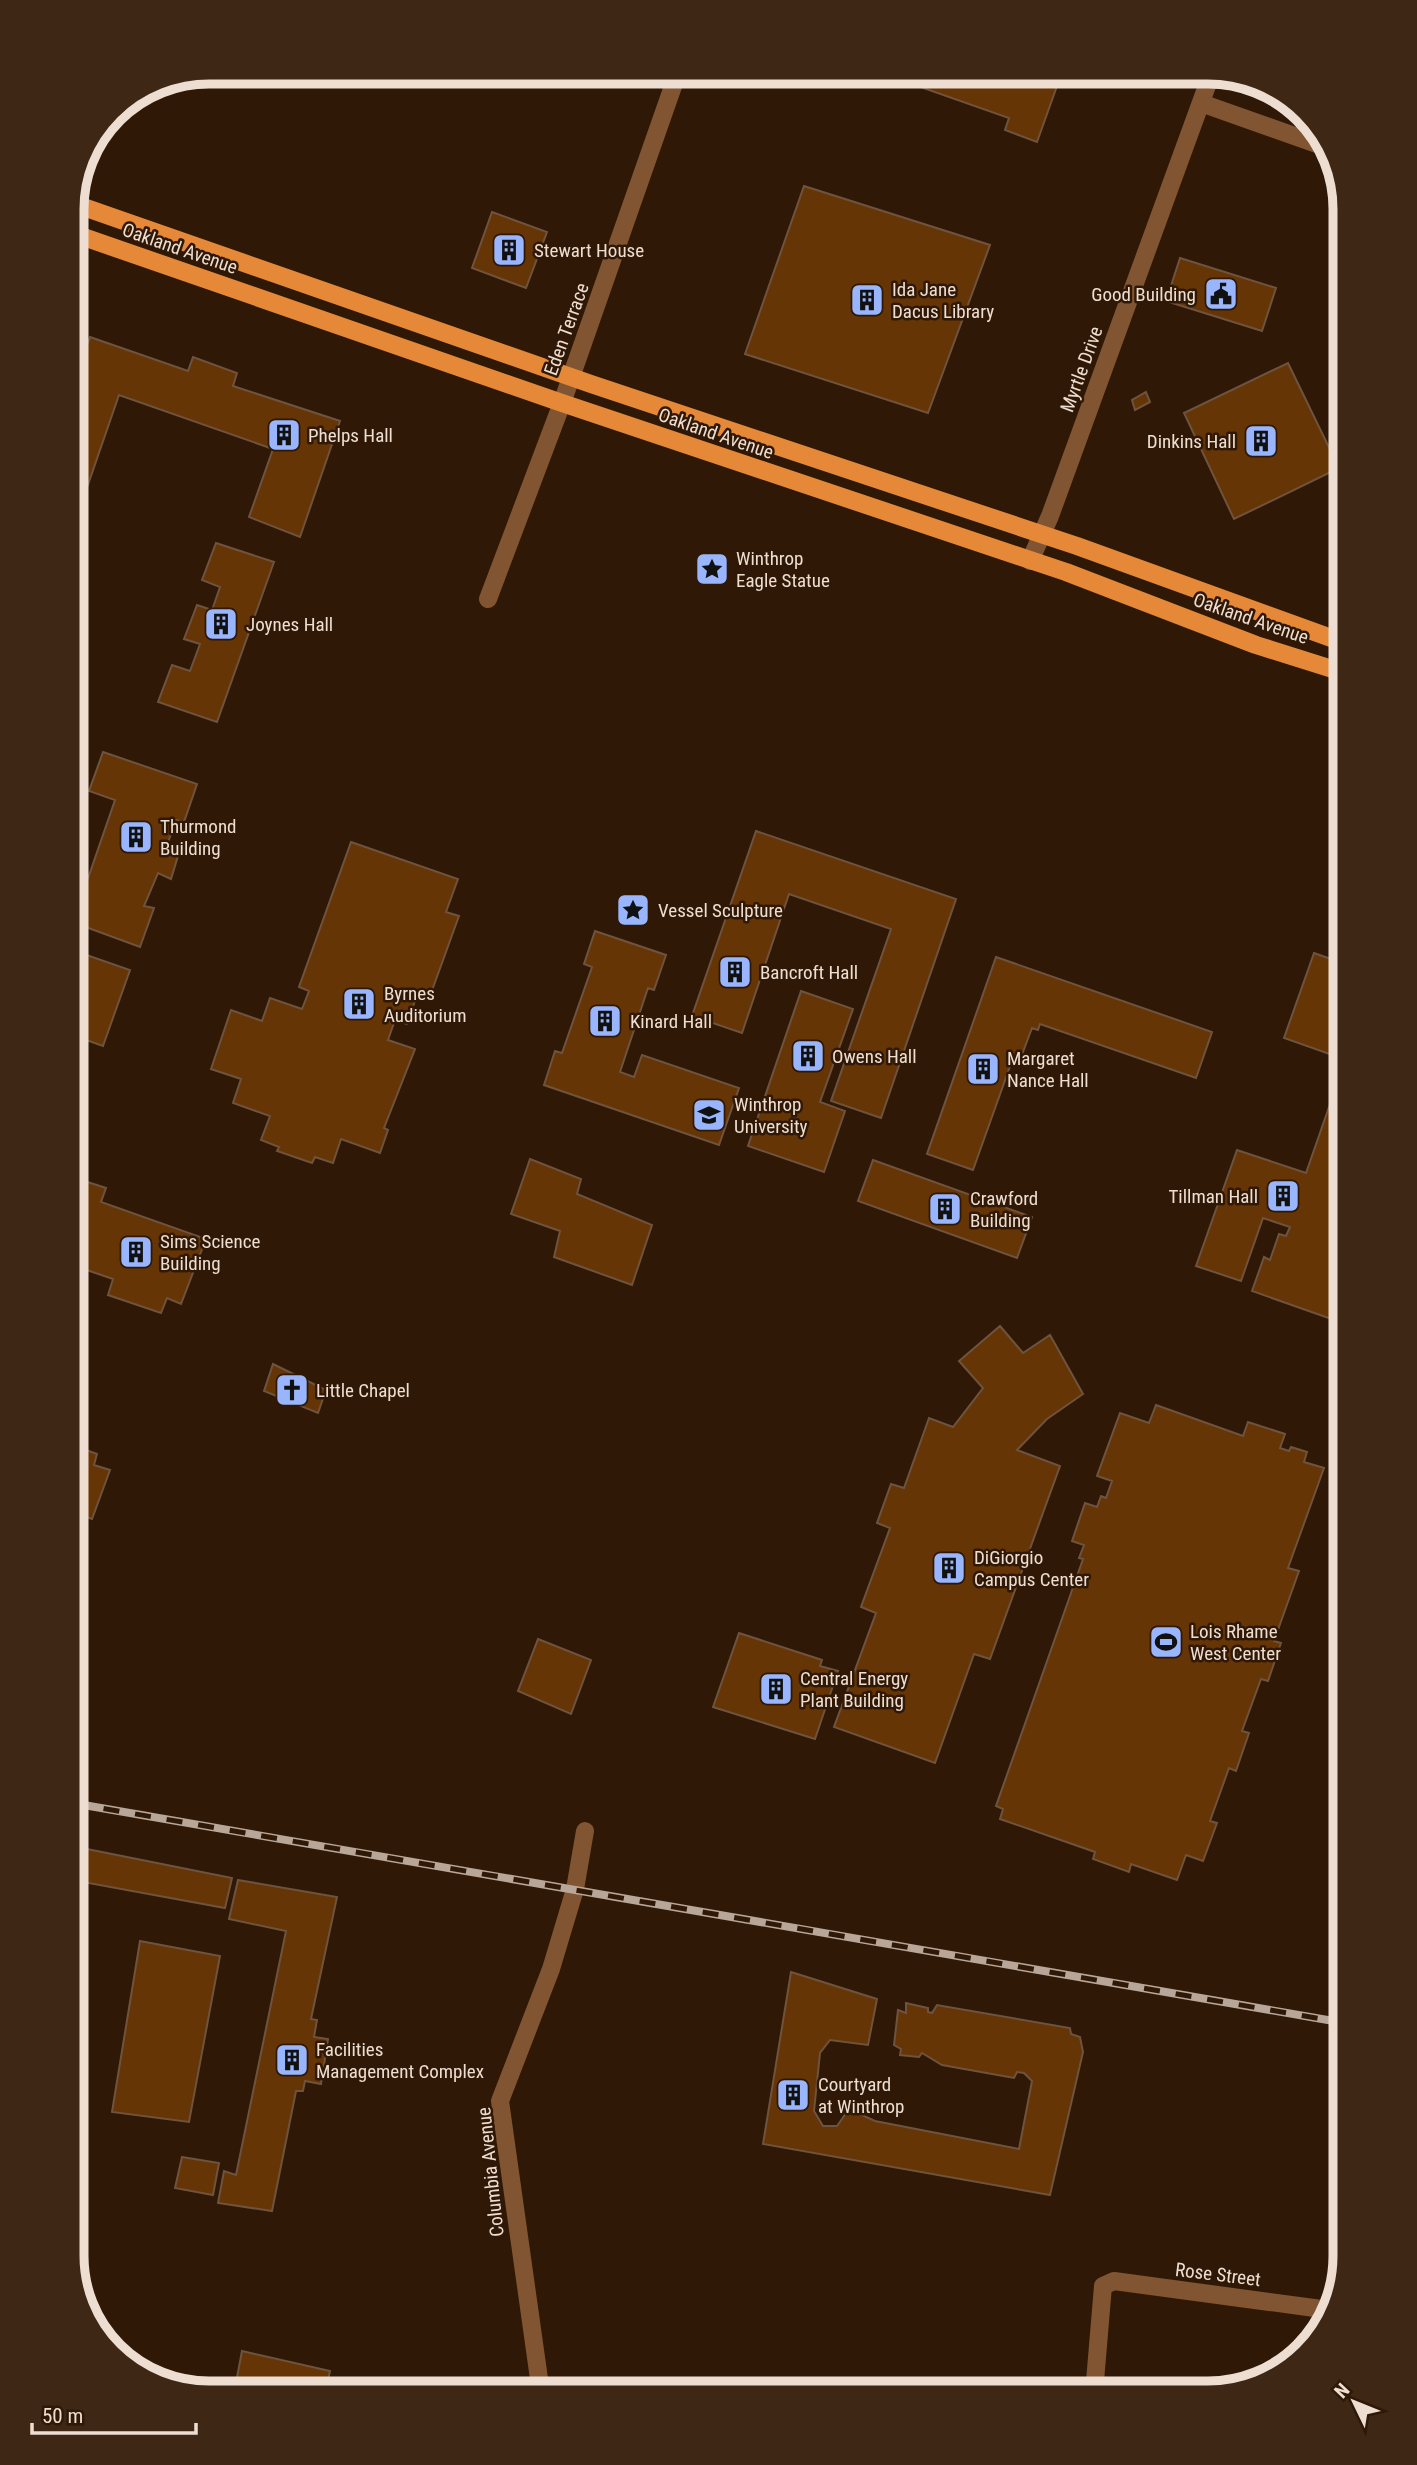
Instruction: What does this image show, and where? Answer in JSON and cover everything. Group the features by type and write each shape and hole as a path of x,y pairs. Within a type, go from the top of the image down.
{"main road":[{"name":"Oakland Avenue","path":"84,207 1333,639"},
{"name":"Oakland Avenue","path":"84,237 1030,561 1256,645 1333,669"}],"street":[{"name":"Eden Terrace","path":"488,599 562,403 674,84"},
{"name":"Myrtle Drive","path":"1030,561 1042,536 1208,84"},
{"path":"1201,103 1314,143"},
{"name":"Columbia Avenue","path":"539,2381 500,2101 551,1969 575,1889 585,1831"},
{"name":"Rose Street","path":"1095,2381 1103,2286 1114,2281 1321,2309"}],"building":[{"path":"912,84 1058,84 1037,142 1005,130 1009,118"},
{"name":"Ida Jane Dacus Library","path":"804,186 990,245 928,413 745,354"},
{"name":"Stewart House","path":"492,212 547,232 526,288 472,268"},
{"name":"Good Building","path":"1180,258 1276,288 1262,331 1166,301"},
{"name":"Phelps Hall","path":"90,337 188,371 193,357 237,373 233,386 340,421 300,537 249,517 273,449 119,395 84,496 84,354"},
{"name":"Dinkins Hall","path":"1288,363 1333,456 1333,471 1234,519 1184,413"},
{"path":"1146,392 1150,402 1135,410 1132,400"},
{"name":"Joynes Hall","path":"216,543 274,562 217,722 158,702 172,665 190,671 200,644 184,639 197,605 212,610 220,587 202,580"},
{"name":"Thurmond Building","path":"103,752 197,784 184,822 176,820 165,851 178,856 171,879 158,873 144,906 154,908 140,947 84,926 84,883 86,884 115,800 89,791"},
{"name":"Bancroft Hall","path":"756,831 956,899 881,1118 831,1101 891,929 789,894 742,1033 692,1016"},
{"name":"Byrnes Auditorium","path":"351,842 458,879 446,912 459,916 430,996 418,992 407,1024 395,1020 388,1040 415,1049 384,1128 388,1130 380,1153 341,1139 333,1163 315,1157 312,1163 277,1151 279,1147 261,1140 270,1116 233,1103 241,1079 211,1069 231,1010 262,1021 270,998 302,1009 309,991 299,987"},
{"name":"Kinard Hall","path":"595,931 666,955 654,990 648,988 620,1072 634,1077 642,1055 739,1088 719,1145 544,1085 555,1051 562,1053 592,967 584,964"},
{"path":"1314,953 1333,960 1333,1055 1284,1038"},
{"path":"84,954 130,970 103,1046 84,1039"},
{"name":"Margaret Nance Hall","path":"996,957 1212,1032 1196,1078 1040,1024 1038,1030 1032,1028 1020,1060 1013,1058 973,1170 927,1154"},
{"name":"Owens Hall","path":"801,991 853,1009 820,1102 845,1111 824,1172 748,1146"},
{"name":"Tillman Hall","path":"1333,1095 1333,1320 1252,1291 1264,1257 1270,1260 1279,1234 1286,1236 1290,1227 1263,1218 1241,1281 1196,1266 1237,1150 1306,1173"},
{"path":"530,1159 581,1179 577,1194 652,1225 632,1285 554,1257 560,1231 511,1214"},
{"name":"Crawford Building","path":"873,1160 1032,1217 1017,1258 858,1201"},
{"name":"Sims Science Building","path":"84,1181 106,1188 101,1202 206,1239 181,1304 167,1298 161,1313 108,1295 113,1279 84,1269"},
{"name":"DiGiorgio Campus Center","path":"1000,1326 1023,1353 1050,1335 1083,1394 1047,1419 1017,1450 1060,1466 990,1659 974,1654 935,1763 834,1727 876,1613 861,1607 890,1528 877,1523 891,1484 904,1488 929,1418 953,1427 983,1388 959,1361"},
{"path":"273,1364 326,1390 318,1413 264,1391"},
{"name":"Lois Rhame West Center","path":"1156,1405 1243,1436 1248,1422 1285,1434 1280,1448 1289,1451 1291,1447 1307,1452 1304,1462 1324,1468 1288,1568 1299,1571 1274,1641 1281,1643 1268,1681 1261,1679 1242,1731 1249,1733 1236,1771 1229,1768 1210,1821 1217,1823 1203,1861 1186,1855 1177,1880 1131,1864 1129,1872 1093,1859 1095,1852 1000,1819 1003,1809 996,1806 1083,1559 1079,1558 1084,1545 1072,1541 1085,1503 1097,1507 1101,1496 1106,1498 1112,1481 1097,1476 1120,1413 1149,1423"},
{"path":"84,1449 97,1454 94,1465 110,1470 92,1519 84,1516"},
{"name":"Central Energy Plant Building","path":"739,1633 822,1660 820,1666 838,1671 815,1739 713,1707"},
{"path":"538,1639 591,1660 571,1714 518,1691"},
{"path":"84,1848 232,1878 225,1908 84,1882"},
{"name":"Facilities Management Complex","path":"238,1880 337,1897 311,2019 317,2020 314,2037 328,2039 321,2084 305,2081 303,2091 296,2091 272,2211 218,2203 224,2171 236,2175 286,1931 229,1919"},
{"path":"140,1941 220,1956 189,2122 112,2112"},
{"name":"Courtyard at Winthrop","path":"791,1972 877,1999 868,2045 830,2040 820,2053 814,2111 823,2126 837,2126 849,2109 875,2121 1019,2149 1032,2081 1024,2073 1017,2072 1014,2078 942,2065 922,2053 919,2057 900,2055 901,2049 894,2045 898,2010 906,2013 906,2003 928,2008 928,2012 932,2013 937,2005 1070,2028 1071,2034 1080,2037 1083,2052 1050,2195 763,2144"},
{"path":"182,2157 219,2163 213,2195 175,2188"},
{"path":"242,2351 330,2371 328,2381 236,2381"}],"railway":[{"path":"84,1805 1333,2021"}],"place":[{"name":"Stewart House","path":"509,250"},
{"name":"Good Building","path":"1221,294"},
{"name":"Ida Jane Dacus Library","path":"867,300"},
{"name":"Phelps Hall","path":"284,435"},
{"name":"Dinkins Hall","path":"1261,441"},
{"name":"Winthrop Eagle Statue","path":"712,569"},
{"name":"Joynes Hall","path":"221,624"},
{"name":"Thurmond Building","path":"136,837"},
{"name":"Vessel Sculpture","path":"633,910"},
{"name":"Bancroft Hall","path":"735,972"},
{"name":"Byrnes Auditorium","path":"359,1004"},
{"name":"Kinard Hall","path":"605,1021"},
{"name":"Owens Hall","path":"808,1056"},
{"name":"Margaret Nance Hall","path":"983,1069"},
{"name":"Winthrop University","path":"709,1115"},
{"name":"Tillman Hall","path":"1283,1196"},
{"name":"Crawford Building","path":"945,1209"},
{"name":"Sims Science Building","path":"136,1252"},
{"name":"Little Chapel","path":"292,1390"},
{"name":"DiGiorgio Campus Center","path":"949,1568"},
{"name":"Lois Rhame West Center","path":"1166,1642"},
{"name":"Central Energy Plant Building","path":"776,1689"},
{"name":"Facilities Management Complex","path":"292,2060"},
{"name":"Courtyard at Winthrop","path":"793,2095"}]}
